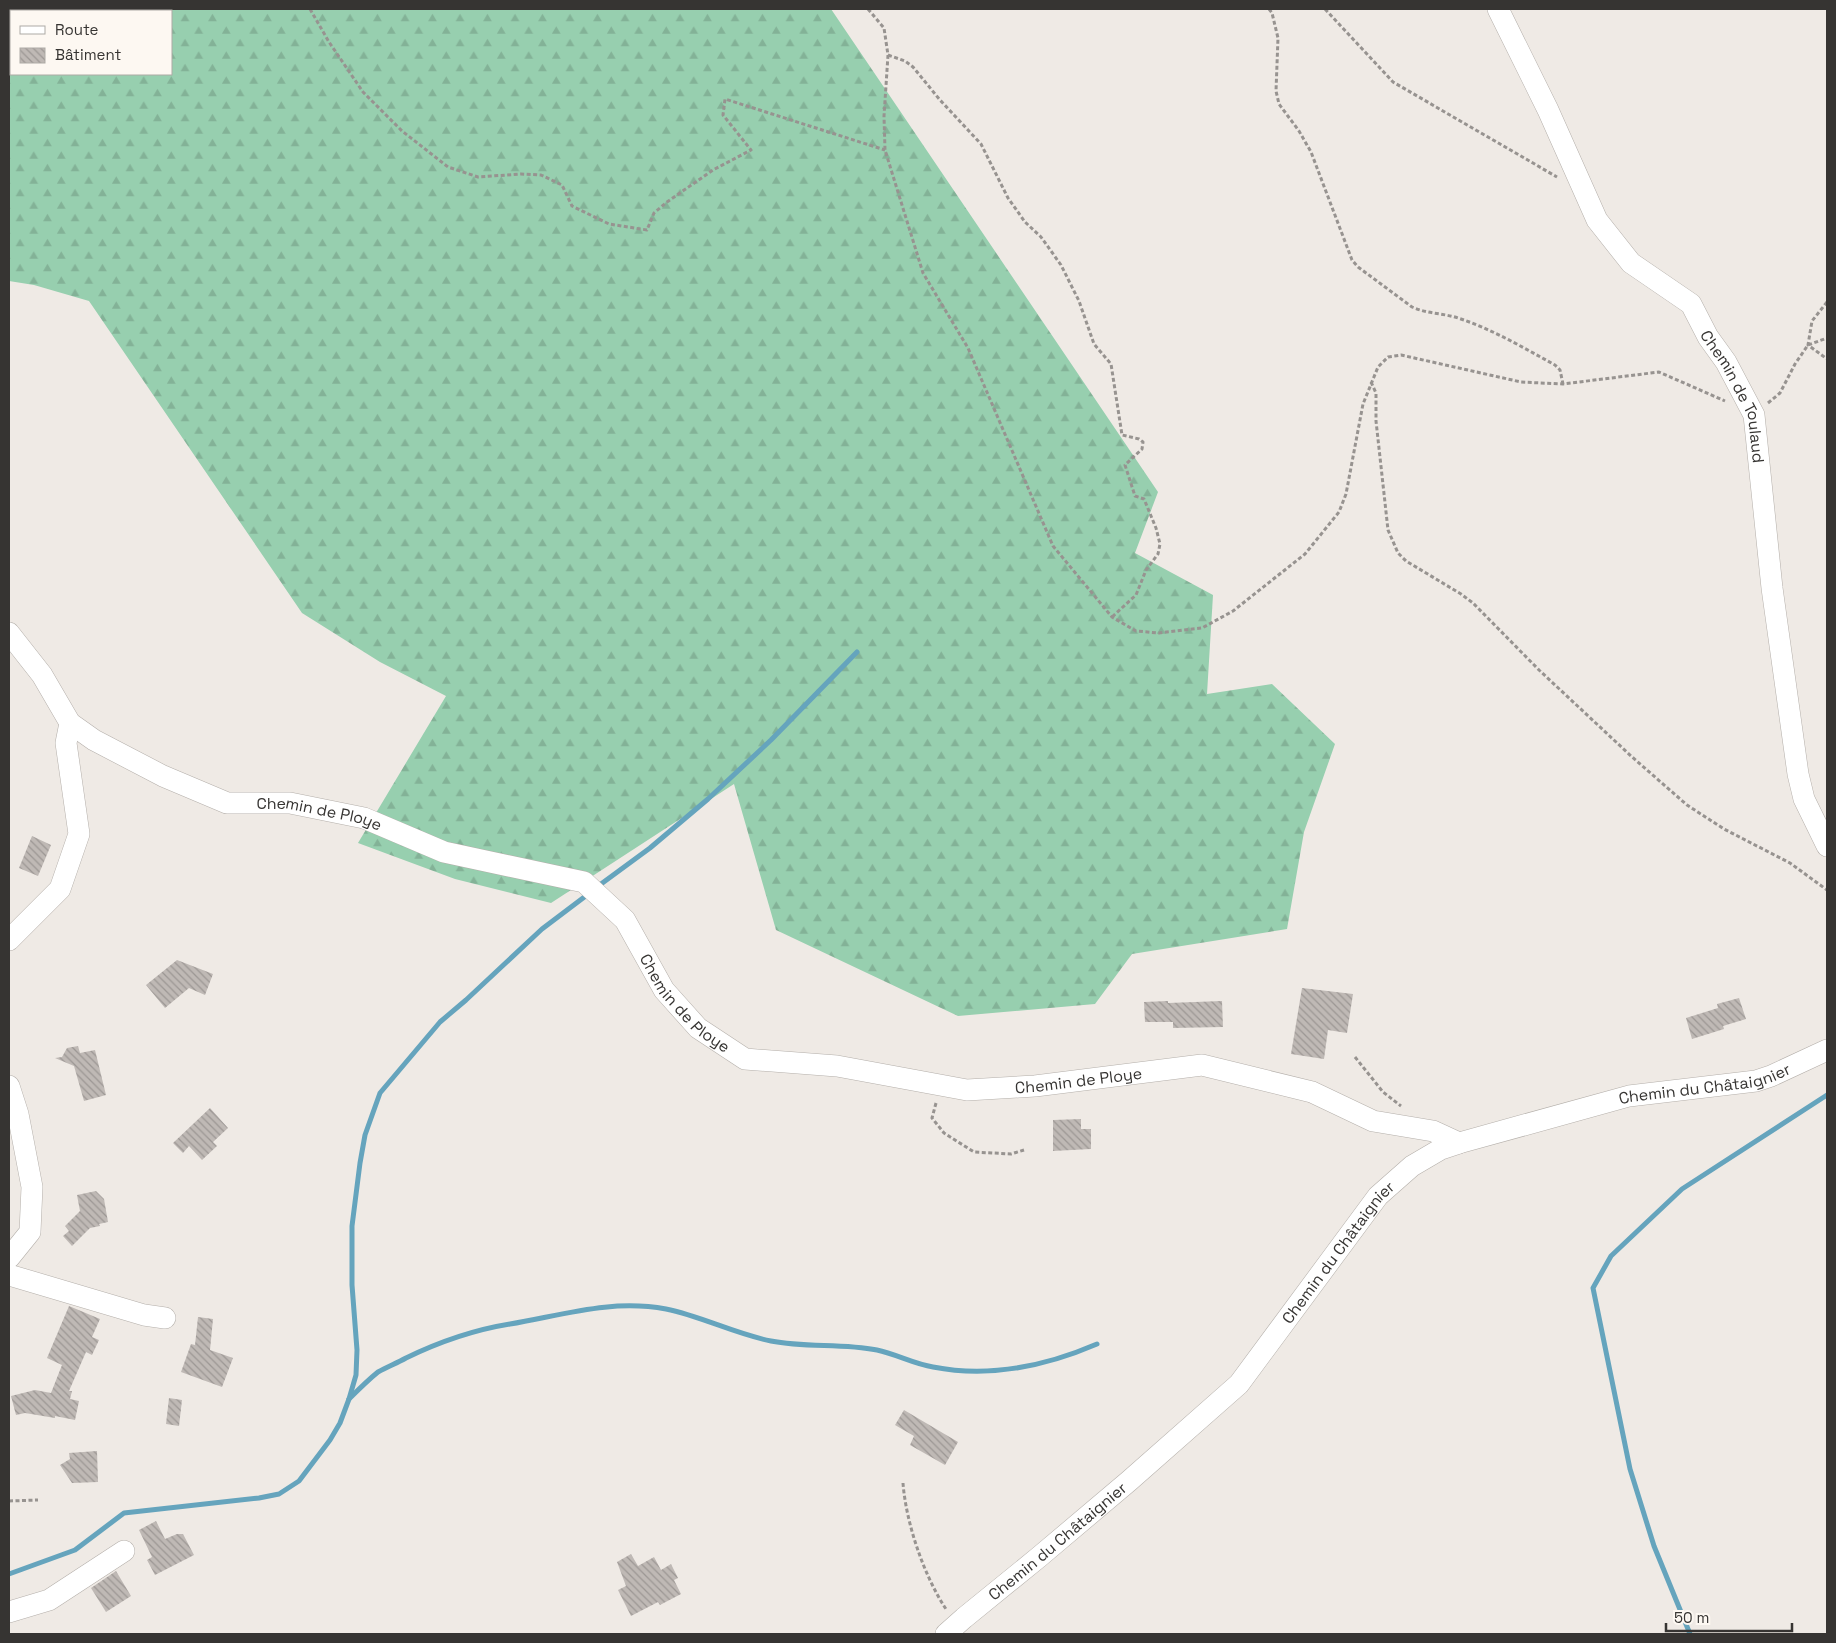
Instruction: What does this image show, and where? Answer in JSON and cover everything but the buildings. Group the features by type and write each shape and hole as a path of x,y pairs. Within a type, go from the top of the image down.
{"street":[{"name":"Chemin de Toulaud","path":"1498,9 1548,110 1597,220 1631,263 1691,304 1708,337 1726,362 1754,415 1772,588 1798,774 1804,799 1827,846"},
{"name":"Chemin de Ploye","path":"9,633 42,675 70,723 94,740 163,776 227,803 290,803 364,818 444,852 584,882 625,920 664,990 698,1028 745,1058 837,1066 967,1090 1035,1086 1202,1065 1312,1092 1373,1121 1433,1131 1459,1143"},
{"path":"9,940 60,889 79,834 66,743 70,723"},
{"name":"Chemin du Châtaignier","path":"951,1629 1107,1500 1239,1384 1378,1196 1412,1166 1441,1149 1459,1143 1629,1096 1756,1081 1827,1050"},
{"path":"9,1086 18,1114 32,1187 30,1232 9,1258"},
{"path":"9,1274 144,1315 165,1318"},
{"path":"9,1612 49,1600 124,1551"}],"path":[{"path":"310,9 329,42 363,92 402,131 448,167 478,177 521,174 541,175 562,186 572,206 609,224 647,230 654,213 667,202 713,170 750,150 723,115 725,99 885,150"},
{"path":"868,9 884,28 888,55 884,116 885,150 923,273 968,348 1053,546 1112,617 1136,631 1159,633 1202,628 1233,612 1305,554 1339,512 1346,494 1363,404 1378,367 1388,357 1401,355 1520,382 1564,384 1659,372 1716,396 1754,415 1780,393 1795,364 1808,345 1812,322 1827,302"},
{"path":"1269,9 1272,13 1278,38 1276,91 1279,104 1299,130 1311,152 1352,260 1412,307 1421,311 1457,318 1518,345 1556,365 1560,370 1564,384"},
{"path":"1325,9 1393,82 1562,180"},
{"path":"888,55 905,61 913,68 981,144 1008,198 1025,222 1041,237 1061,266 1079,301 1094,344 1111,364 1122,434 1143,442 1142,449 1125,465 1135,496 1144,499 1156,528 1160,544 1158,554 1146,570 1136,595 1112,617"},
{"path":"1808,345 1827,338"},
{"path":"1808,345 1827,359"},
{"path":"1371,382 1376,393 1376,421 1388,530 1398,553 1406,561 1473,603 1540,670 1631,756 1687,805 1724,829 1790,863 1827,890"},
{"path":"1355,1057 1383,1092 1404,1109"},
{"path":"939,1085 932,1118 944,1133 974,1152 1011,1154 1024,1150"},
{"path":"903,1482 904,1495 918,1552 951,1629"},
{"path":"9,1501 38,1500"}],"green space":[{"path":"9,9 831,9 1158,492 1135,553 1213,595 1207,694 1272,684 1335,744 1304,832 1287,929 1132,954 1095,1004 958,1016 776,930 734,784 551,903 455,879 358,843 446,696 380,662 302,613 89,301 34,285 9,281"}],"waterway":[{"path":"601,884 650,848 708,799 771,740 857,652"},
{"path":"9,1574 75,1550 124,1513 259,1498 279,1494 299,1481 330,1440 340,1423 356,1375 357,1350 352,1285 352,1226 365,1135 380,1093 440,1022 542,929 587,895"},
{"path":"1690,1634 1654,1546 1630,1469 1593,1288 1611,1256 1682,1189 1827,1095"},
{"path":"349,1399 378,1372 445,1341 496,1326 606,1307 646,1306 666,1309 771,1341 877,1350 926,1366 954,1370 975,1371 1017,1368 1058,1358 1097,1344"}]}
